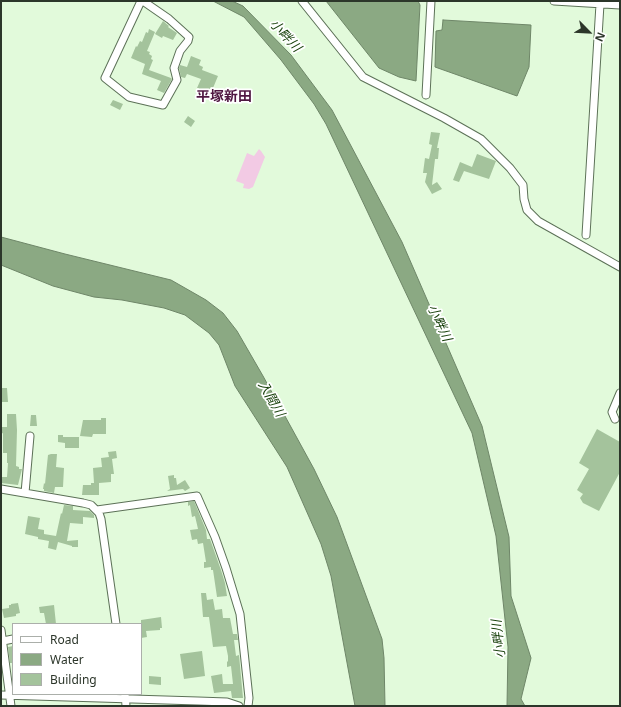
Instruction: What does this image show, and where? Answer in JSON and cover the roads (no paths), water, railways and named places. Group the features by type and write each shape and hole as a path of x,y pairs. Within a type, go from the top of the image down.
{"street":[{"path":"142,1 169,19 189,38 180,51 174,68 177,80 163,105 129,97 104,78 142,1"},
{"path":"302,1 363,77 444,118 481,139 510,168 523,186 527,210 538,221 620,267"},
{"path":"426,95 431,1"},
{"path":"554,1 620,5"},
{"path":"586,235 600,4"},
{"path":"615,419 612,412 620,393"},
{"path":"25,493 30,436"},
{"path":"1,489 83,503 91,505 97,510 102,520 116,623"},
{"path":"97,510 197,496 217,543 240,614 249,698 248,706"},
{"path":"1,630 10,666 11,706"},
{"path":"3,641 12,639"},
{"path":"1,695 55,695 198,703 227,702 239,706"}],"water":[{"path":"213,1 232,1 243,6 291,55 332,110 402,242 482,426 509,537 511,596 531,658 521,699 525,706 507,706 508,647 496,536 472,433 326,124 314,104 281,60 244,17"},
{"path":"326,1 418,1 420,5 416,81 399,77 379,68"},
{"path":"443,20 531,25 529,67 517,96 435,67 436,31 442,30"},
{"name":"入間川","path":"1,237 171,280 206,300 223,313 237,331 263,376 314,469 337,517 382,639 385,706 355,706 331,576 321,544 287,467 235,386 219,345 209,333 185,315 164,308 122,300 94,297 53,286 1,265"}],"district":[{"name":"平塚新田","path":"224,97"}],"water label":[{"name":"小畔川","path":"285,36"},
{"name":"小畔川","path":"439,323"},
{"name":"小畔川","path":"499,639"}]}
